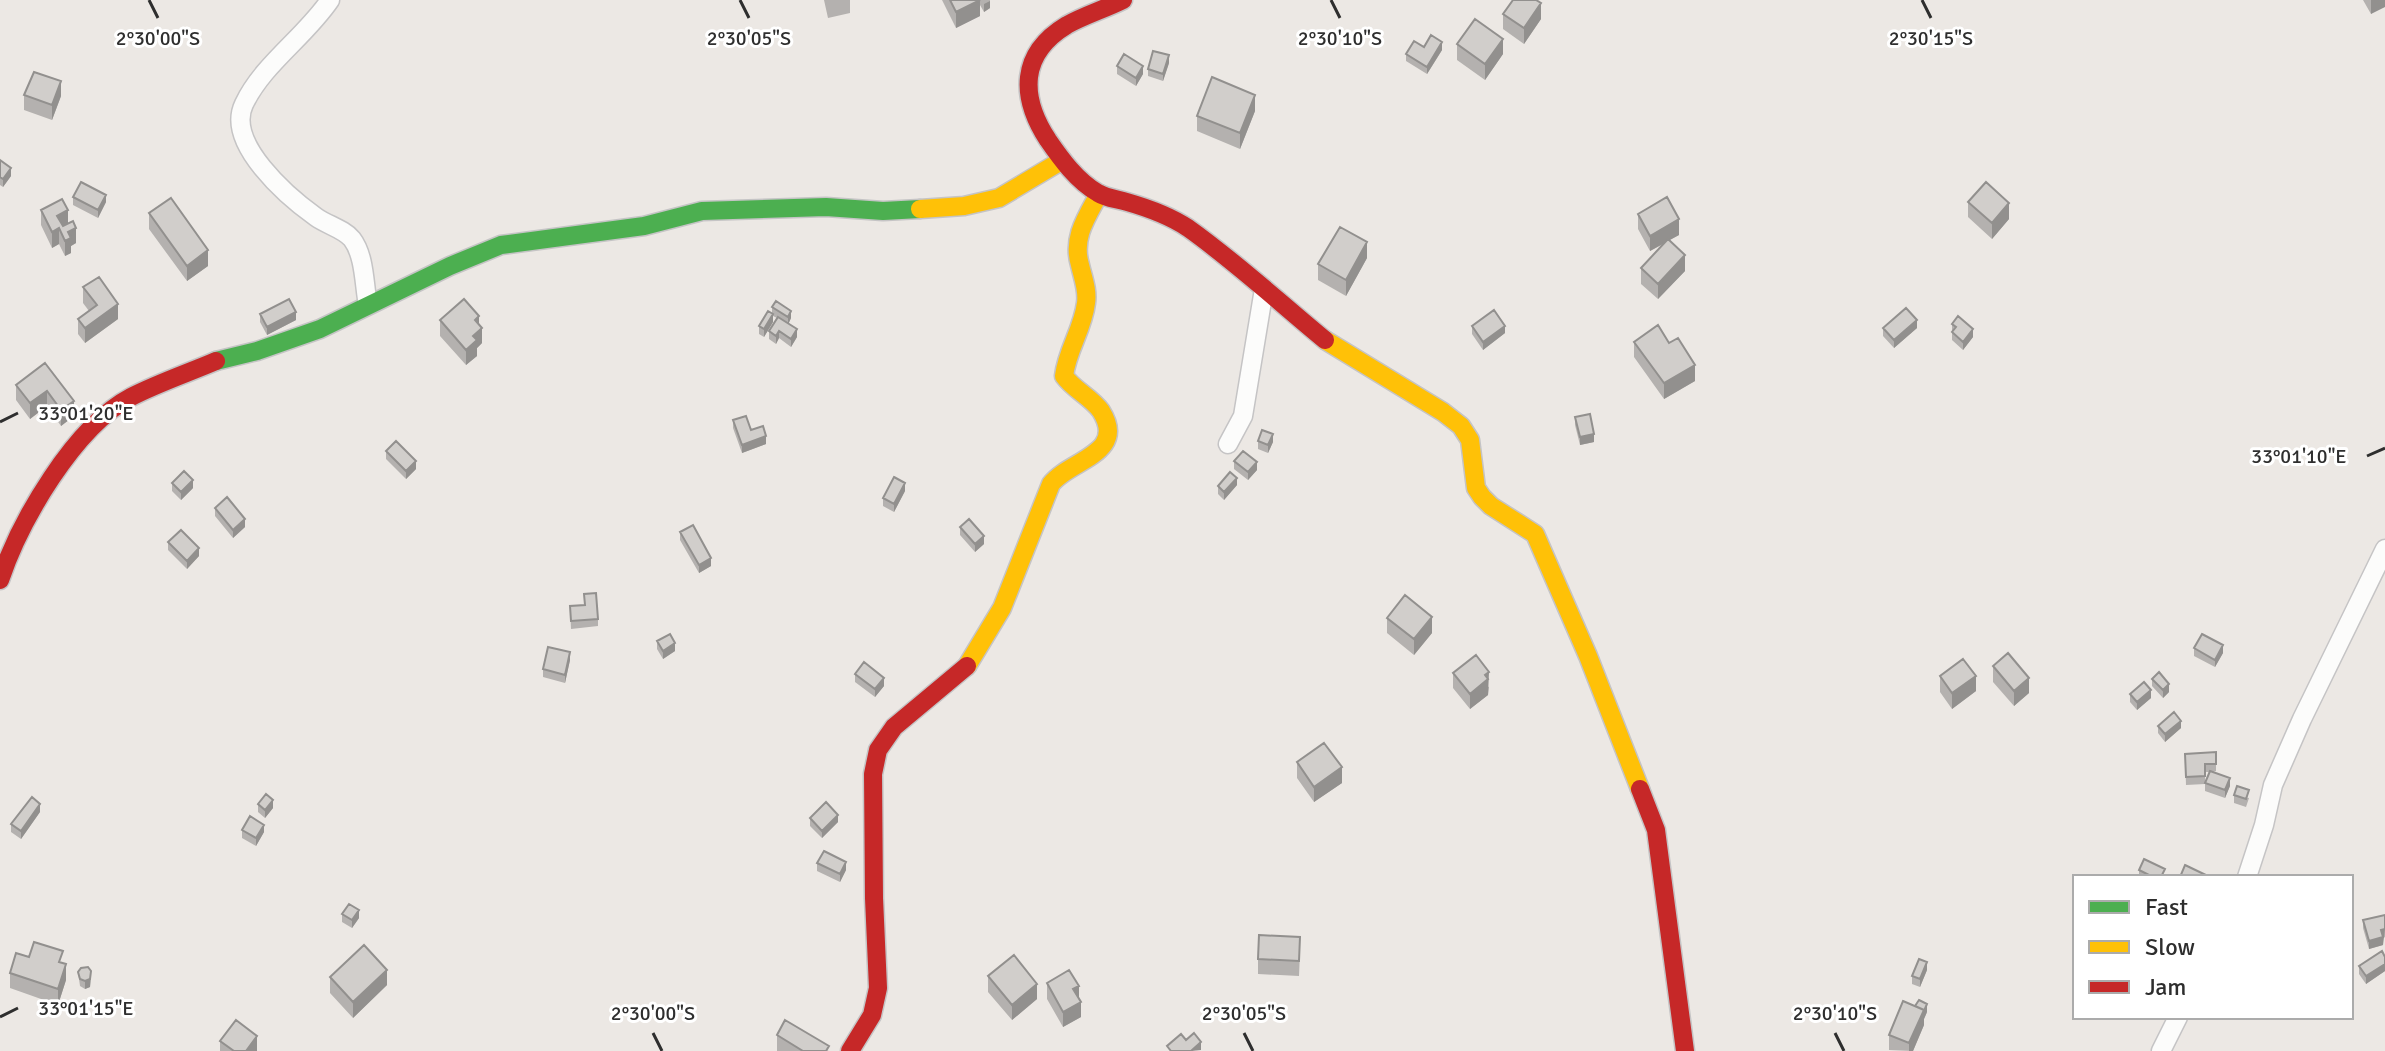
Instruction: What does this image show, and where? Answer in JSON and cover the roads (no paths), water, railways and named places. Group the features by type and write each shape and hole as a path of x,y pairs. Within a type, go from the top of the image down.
{"street":[{"path":"330,0 260,80 242,107 242,131 255,158 267,173 316,217 348,235 355,243 368,305"},
{"path":"1123,0 1052,36 1035,62 1027,91 1032,109 1061,161 1082,182 1099,194 1167,215 1188,228 1330,344 1461,426 1470,440 1476,488 1482,497 1535,534 1588,656 1656,830 1685,1051"},
{"path":"0,580 10,551 32,509 81,438 103,415 130,397 223,358 257,351 320,329 463,260 501,245 644,226 702,211 826,207 883,211 964,206 999,198 1061,161"},
{"path":"850,1051 873,1010 880,982 875,924 873,780 877,750 889,733 965,668 1006,596 1047,489 1065,469 1100,453 1104,445 1107,433 1100,411 1064,376 1068,353 1083,320 1087,302 1078,239 1099,194"},
{"path":"1228,444 1243,416 1264,289"},
{"path":"2248,875 2273,785 2385,549"},
{"path":"2161,1051 2177,1019"}]}
